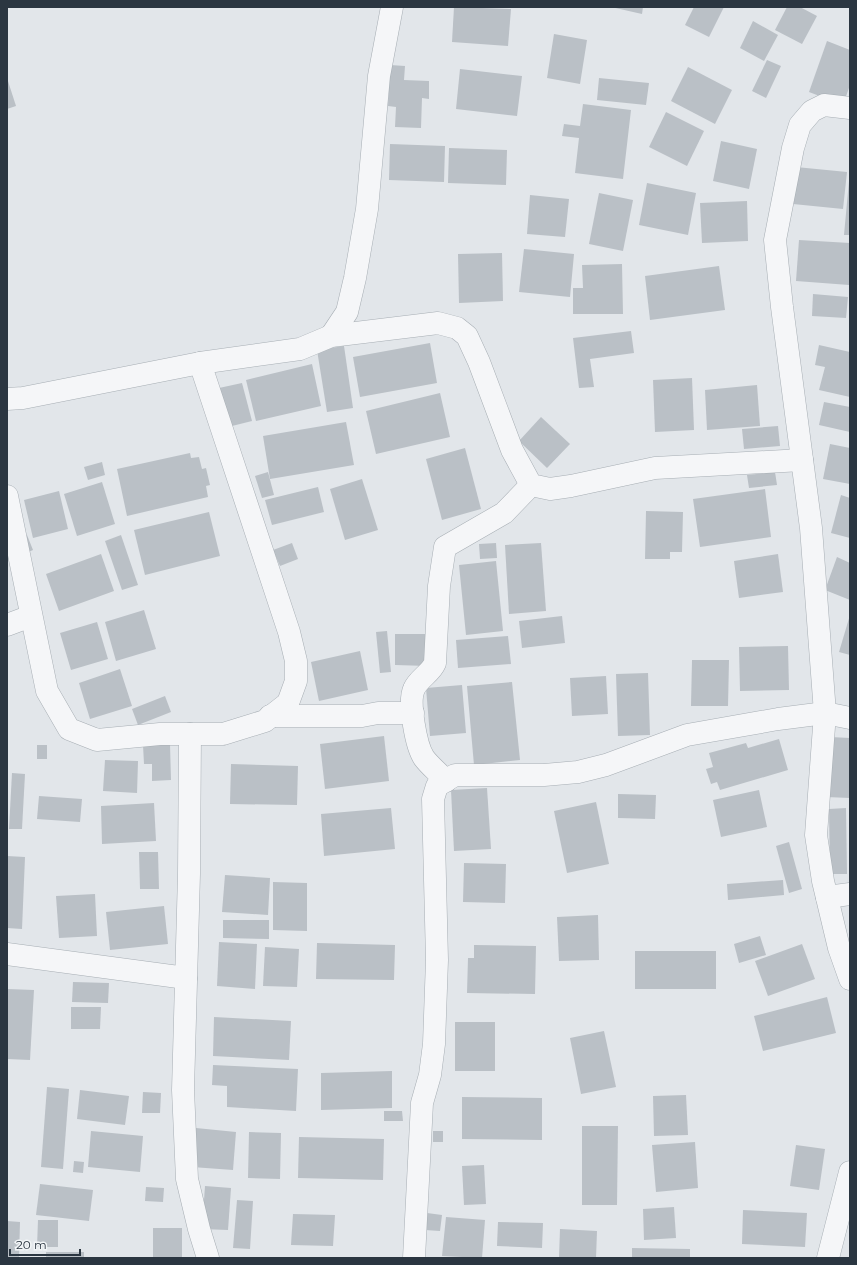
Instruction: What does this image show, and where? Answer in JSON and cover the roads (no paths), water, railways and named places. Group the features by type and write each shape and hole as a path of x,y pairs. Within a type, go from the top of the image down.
{"street":[{"path":"331,336 347,312 355,278 367,209 378,76 392,7"},
{"path":"850,108 824,105 812,111 800,125 793,148 775,240 782,307 811,528 825,713 816,835 827,897 839,948 850,979"},
{"path":"7,398 23,398 200,363 300,349 331,336 438,323 457,328 466,336 479,362 512,450 531,485 550,489 655,468 802,460"},
{"path":"7,496 47,691 70,730 97,740 160,734 223,734 265,720 288,703 296,682 296,661 289,632 200,363"},
{"path":"446,781 424,758 414,726 412,696 414,687 433,669 435,663 439,586 446,547 504,513 531,485"},
{"path":"7,625 31,616"},
{"path":"270,716 362,716 378,712 413,713"},
{"path":"414,1258 422,1103 430,1075 434,1044 437,960 433,799 437,786 455,775 544,776 578,772 606,765 687,735 778,719 825,713 850,718"},
{"path":"190,734 184,1090 187,1179 199,1229 208,1258"},
{"path":"827,897 850,894"},
{"path":"7,954 186,978"},
{"path":"828,1258 850,1172"}]}
